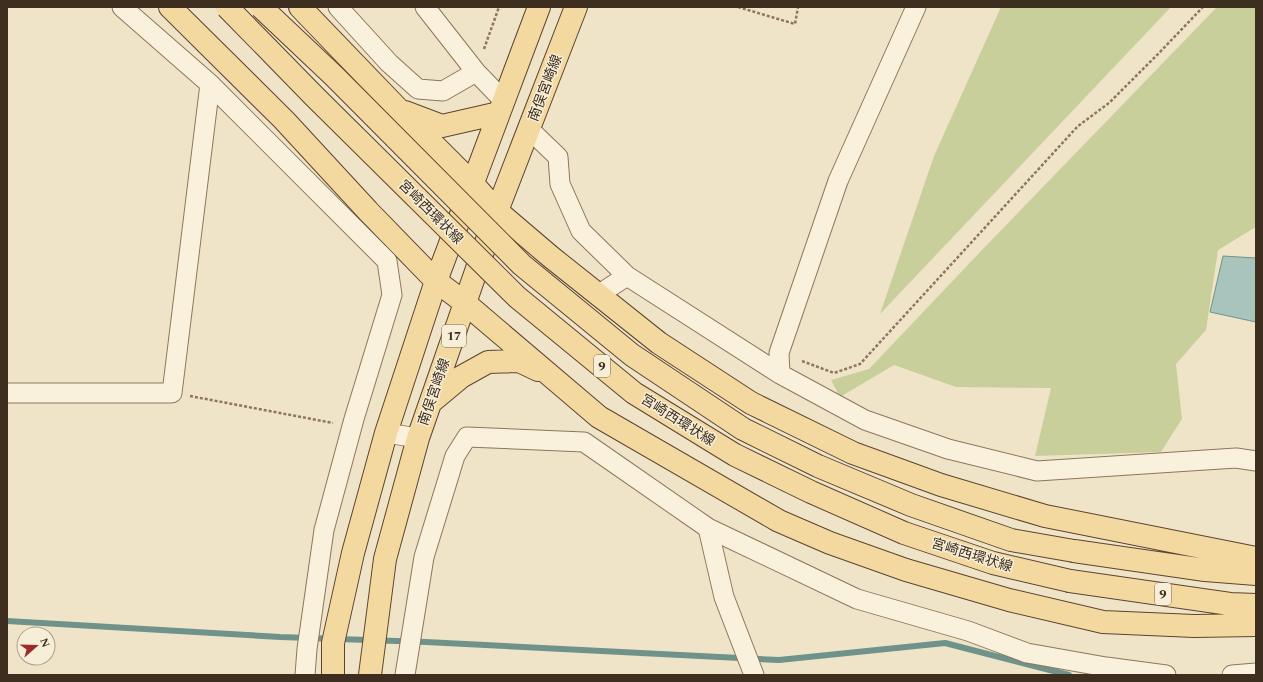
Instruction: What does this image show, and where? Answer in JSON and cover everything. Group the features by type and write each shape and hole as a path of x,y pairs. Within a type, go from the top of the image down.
{"main road":[{"path":"170,7 284,120 368,211 436,281 465,303 599,417 779,521 830,543 906,570 1009,600 1103,622 1194,626 1256,625"},
{"name":"宮崎西環状線","path":"227,7 314,96 517,296 634,393 735,455 811,492 897,530 993,563 1070,581 1230,604 1256,605"},
{"name":"宮崎西環状線","path":"261,7 334,76 522,265 632,355 743,429 818,466 911,505 1011,540 1074,551 1205,570 1256,574"},
{"path":"300,7 473,184 497,211 598,295 659,343 751,403 853,453 941,485 1045,516 1256,558"},
{"name":"17","path":"332,675 333,644 351,560 386,433 436,281 539,7"},
{"name":"南俣宮崎線","path":"370,675 385,559 418,438 497,211 576,7"},
{"path":"399,110 442,126 502,107"},
{"path":"430,403 461,377 488,362 519,361 550,375"}],"street":[{"path":"122,7 210,84 387,261 392,295 354,419 324,530 307,648 305,675"},
{"path":"338,7 390,63 418,89 442,91 476,72"},
{"path":"425,7 502,107"},
{"path":"780,374 779,353 838,181 916,7"},
{"path":"7,393 172,393 210,84"},
{"path":"529,129 558,157 560,184 581,231 627,276 780,374 865,420 948,449 1037,471 1236,458 1256,461"},
{"path":"598,295 627,276"},
{"path":"386,433 418,438"},
{"path":"405,675 424,557 455,456 467,437 584,442 708,528 857,599 968,632 1027,654 1166,675"},
{"path":"708,528 724,597 754,675"},
{"path":"1232,675 1256,673"}],"path":[{"path":"476,72 499,7"},
{"path":"738,7 795,24 798,7"},
{"path":"779,353 834,373 860,364 1078,126 1109,103 1203,7"},
{"path":"172,393 340,424"}],"green space":[{"path":"1001,7 1171,7 880,314 934,156"},
{"path":"1217,7 1256,7 1256,227 1218,250 1206,330 1176,364 1182,419 1161,452 1035,456 1051,388 956,387 894,365 840,397 831,380 869,369"}],"water":[{"path":"1223,256 1256,258 1256,322 1210,312"}],"waterway":[{"path":"7,621 280,637 426,642 779,660 945,643 1069,675"}]}
